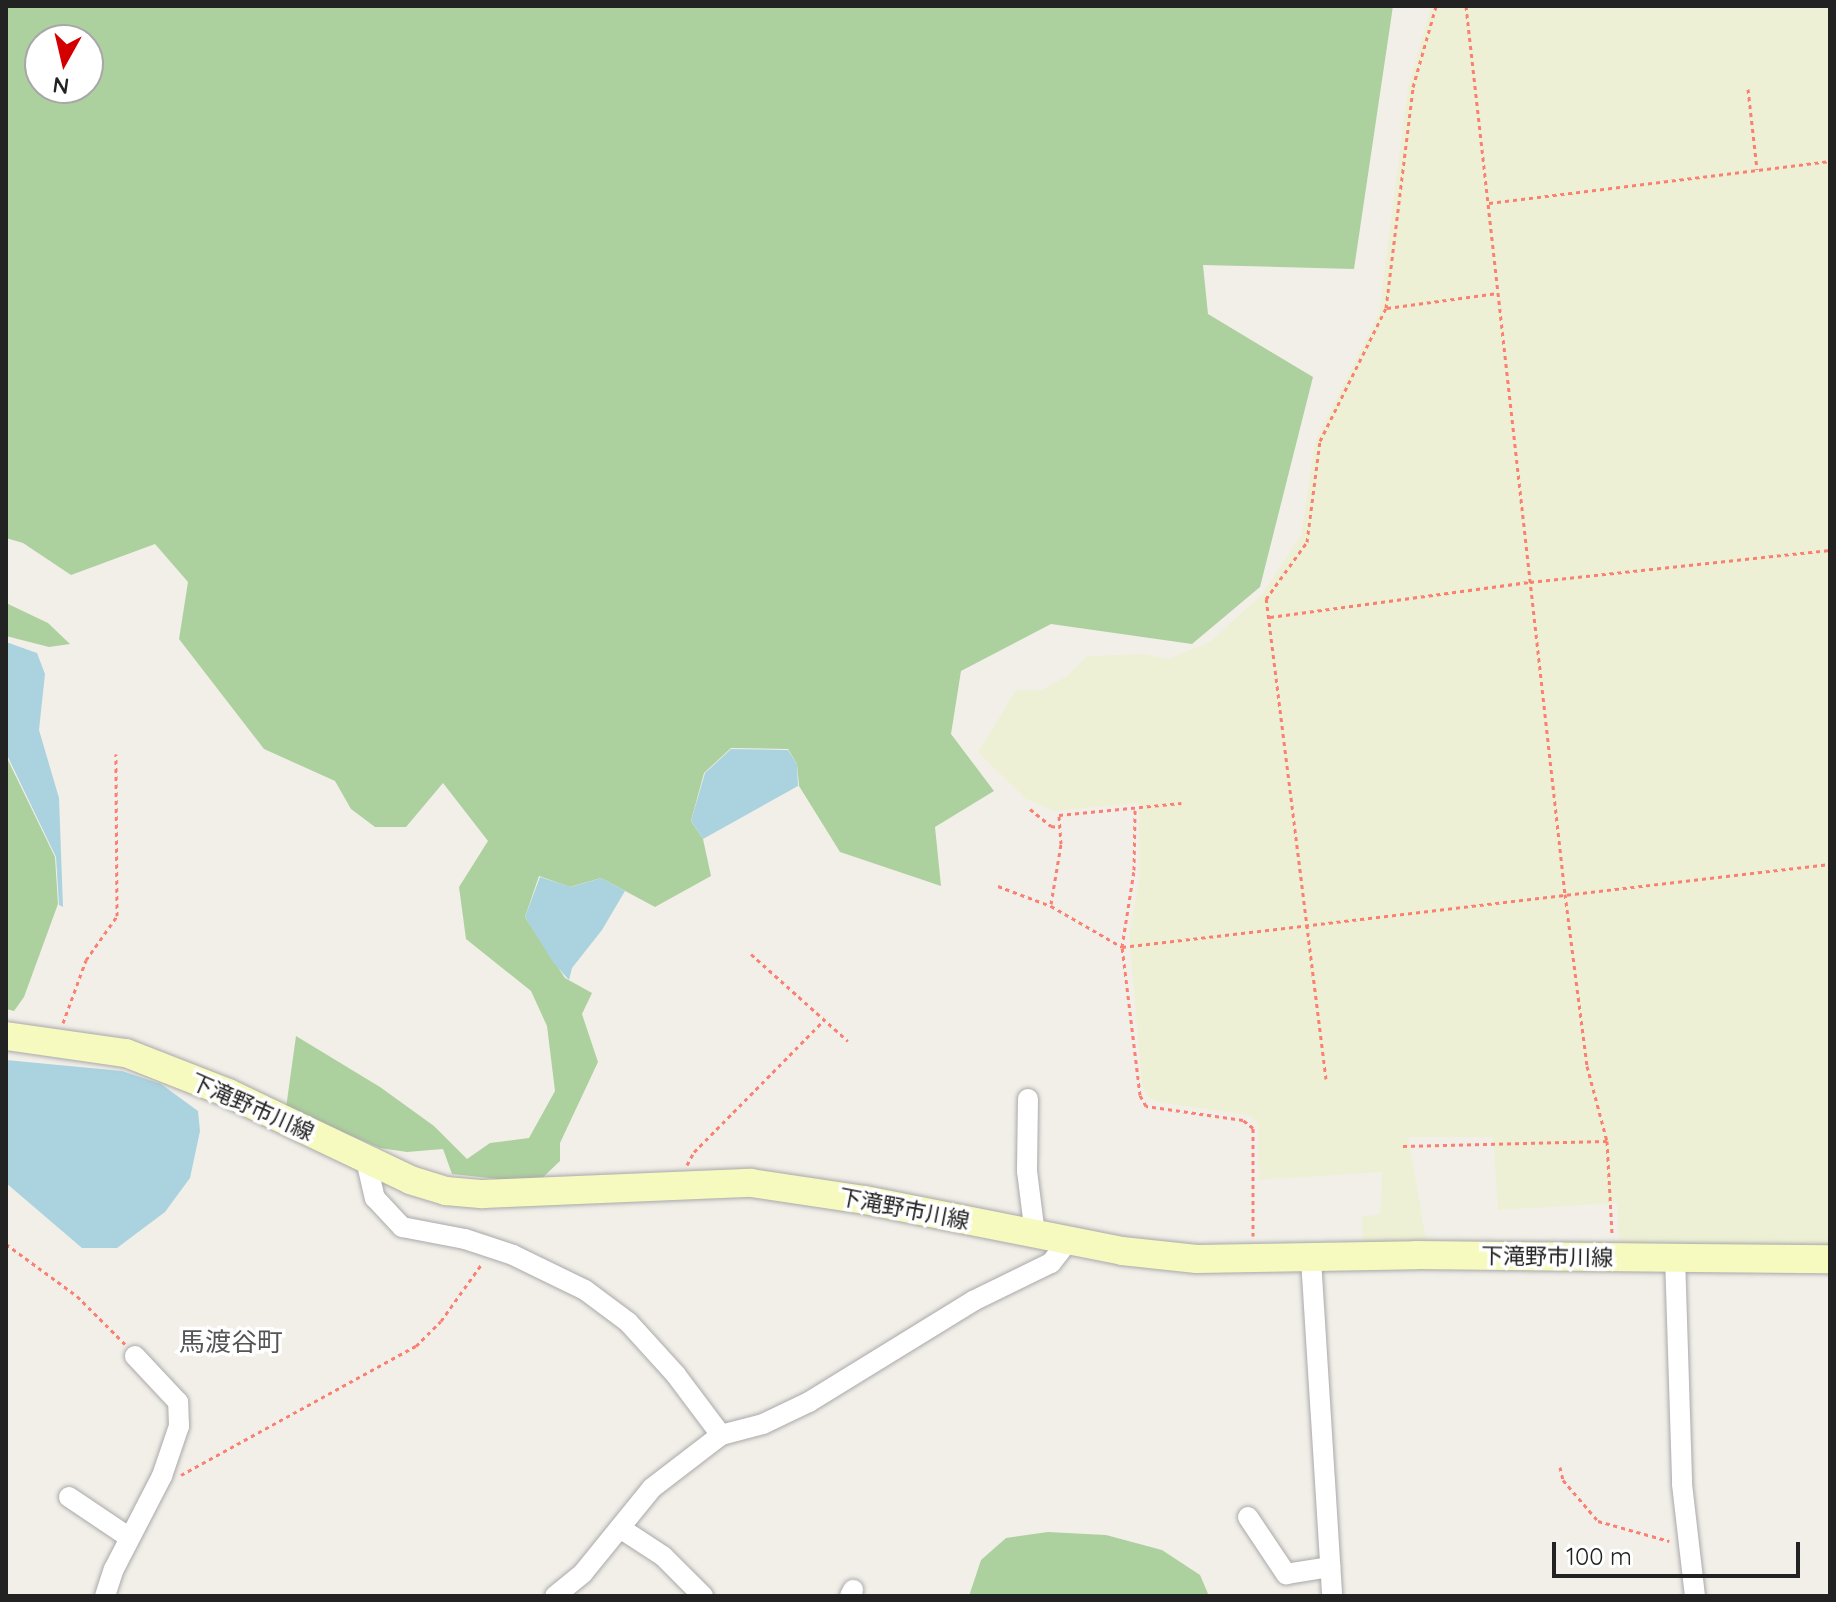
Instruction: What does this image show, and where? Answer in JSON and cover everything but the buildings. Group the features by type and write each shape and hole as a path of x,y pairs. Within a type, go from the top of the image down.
{"main road":[{"name":"下滝野市川線","path":"6,1036 126,1053 228,1093 366,1160 434,1187 483,1194 687,1183 751,1183 865,1200 1137,1253 1252,1260 1416,1255 1830,1259"}],"street":[{"path":"1028,1099 1027,1171 1035,1234"},
{"path":"366,1160 375,1198 402,1227 491,1248 585,1290 628,1322 676,1375 721,1435"},
{"path":"555,1596 583,1573 652,1488 721,1435 763,1424 809,1402 973,1301 1051,1263 1068,1241"},
{"path":"1675,1256 1682,1484 1695,1596"},
{"path":"1311,1259 1332,1596"},
{"path":"105,1596 130,1538 161,1479 181,1412 178,1402 135,1356"},
{"path":"69,1497 130,1538"},
{"path":"1248,1517 1286,1574 1330,1567"},
{"path":"620,1528 663,1556 703,1596"}],"path":[{"path":"1326,1079 1266,599 1307,542 1320,441 1386,308 1386,288 1402,201 1413,87 1436,6"},
{"path":"1466,6 1565,894 1587,1066 1607,1141 1613,1258"},
{"path":"1748,89 1757,170"},
{"path":"1489,203 1830,161"},
{"path":"1386,308 1498,293"},
{"path":"1269,617 1530,582 1830,550"},
{"path":"57,1042 86,960 117,916 116,754"},
{"path":"1051,906 1061,844 1059,815 1135,810 1181,803"},
{"path":"1030,809 1051,826 1058,827"},
{"path":"1135,810 1134,870 1122,947 1140,1095 1146,1106 1243,1120 1253,1128 1252,1260"},
{"path":"998,886 1051,906 1122,947 1830,864"},
{"path":"751,954 848,1041"},
{"path":"687,1183 686,1167 694,1152 824,1020"},
{"path":"1403,1146 1607,1141"},
{"path":"6,1244 77,1296 135,1356"},
{"path":"161,1479 171,1481 416,1346 441,1321 491,1248"},
{"path":"1560,1467 1563,1480 1598,1521 1626,1532 1688,1544"}],"green space":[{"path":"6,6 1393,6 1354,269 1203,265 1208,314 1313,377 1260,587 1192,644 1051,624 961,671 951,734 994,791 935,827 941,886 840,852 799,786 797,764 788,749 731,748 704,773 691,821 703,839 711,876 655,907 601,878 570,887 539,876 525,917 565,978 592,993 582,1014 598,1062 560,1143 560,1161 537,1183 452,1174 443,1149 407,1152 380,1148 286,1108 296,1036 380,1087 434,1126 467,1159 490,1143 529,1138 555,1091 547,1026 531,991 466,939 459,887 488,841 443,783 406,827 375,827 351,809 335,781 264,749 179,639 188,582 155,544 71,575 23,543 6,538"},
{"path":"1431,6 1830,6 1830,1252 1626,1249 1619,1241 1617,1203 1498,1210 1493,1137 1408,1137 1426,1239 1363,1245 1362,1217 1380,1214 1382,1172 1259,1180 1258,1123 1248,1115 1157,1102 1147,1096 1142,1084 1129,934 1139,882 1139,803 1054,811 1026,799 978,752 1016,690 1042,690 1067,676 1087,656 1143,654 1168,659 1210,642 1263,593 1301,535 1315,442 1379,313 1408,87"},
{"path":"6,603 48,623 70,644 49,647 6,636"},
{"path":"6,756 55,857 58,904 24,997 14,1011 6,1009"},
{"path":"1048,1532 1106,1535 1162,1550 1200,1575 1209,1596 969,1596 981,1560 1006,1538"}],"water":[{"path":"6,642 37,653 45,674 39,730 59,798 63,907 59,905 56,857 6,753"},
{"path":"731,749 788,750 797,764 798,786 703,839 691,821 705,773"},
{"path":"540,877 571,887 601,878 625,891 602,930 572,968 569,980 553,962 525,917"},
{"path":"6,1060 122,1071 161,1084 198,1111 200,1131 190,1178 165,1212 117,1248 82,1248 6,1183"}],"district":[{"name":"馬渡谷町","path":"231,1342"}]}
